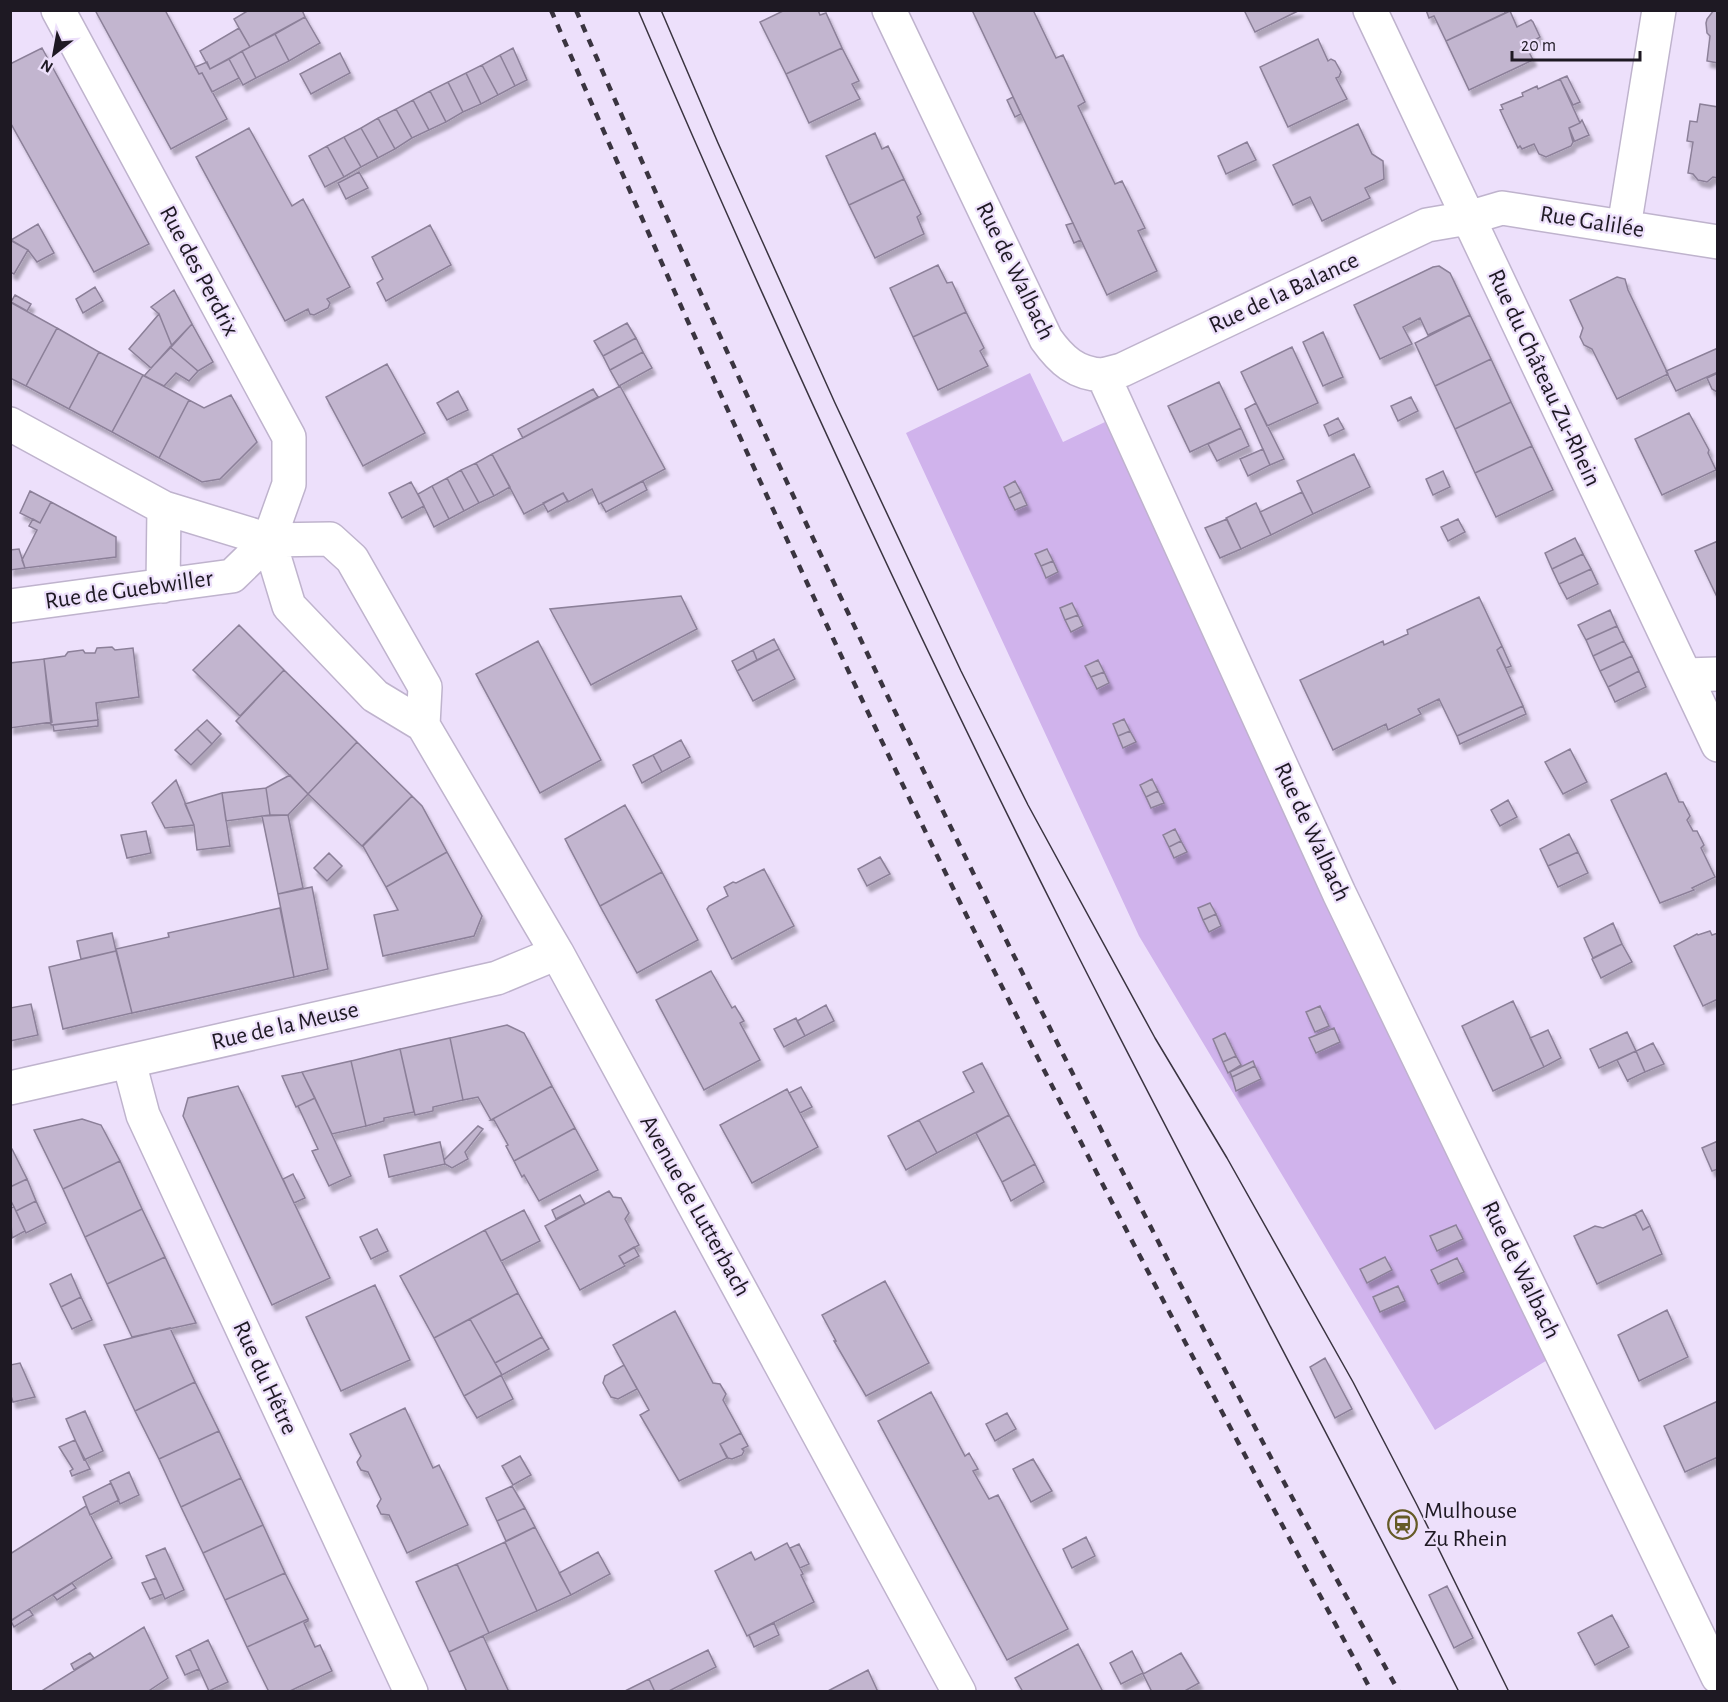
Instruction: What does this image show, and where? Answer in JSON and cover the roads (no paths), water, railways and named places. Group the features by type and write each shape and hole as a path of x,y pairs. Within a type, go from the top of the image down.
{"street":[{"name":"Rue des Perdrix","path":"58,10 288,437 290,484 269,540"},
{"name":"Rue de Walbach","path":"889,10 1047,339 1061,358 1075,368 1089,375 1103,375 1339,893 1718,1677"},
{"name":"Rue du Château Zu-Rhein","path":"1370,10 1718,745"},
{"path":"1624,227 1659,10"},
{"name":"Rue Galilée","path":"1468,218 1502,208 1718,242"},
{"name":"Rue de la Balance","path":"1103,375 1122,370 1427,225 1468,218"},
{"path":"10,424 164,508 269,540 330,539 352,559 425,687 423,725"},
{"path":"163,586 164,508"},
{"name":"Rue de Guebwiller","path":"10,606 232,576 269,540"},
{"name":"Avenue de Lutterbach","path":"269,540 290,606 375,696 423,725 557,953 959,1692"},
{"path":"1685,675 1718,674"},
{"name":"Rue de la Meuse","path":"10,1088 497,978 557,953"},
{"name":"Rue du Hêtre","path":"129,1062 143,1115 411,1692"}],"tram line":[{"path":"638,10 792,359 953,704 1114,1027 1362,1501 1459,1692"},
{"path":"661,10 835,403 961,671 1028,805 1155,1038 1227,1158 1353,1382 1417,1505 1509,1692"}],"railway":[{"path":"551,10 728,410 913,806 1138,1252 1372,1692"},
{"path":"576,10 738,376 995,918 1175,1275 1284,1482 1399,1692"}],"place":[{"name":"Mulhouse Zu Rhein","path":"1403,1525"}]}
